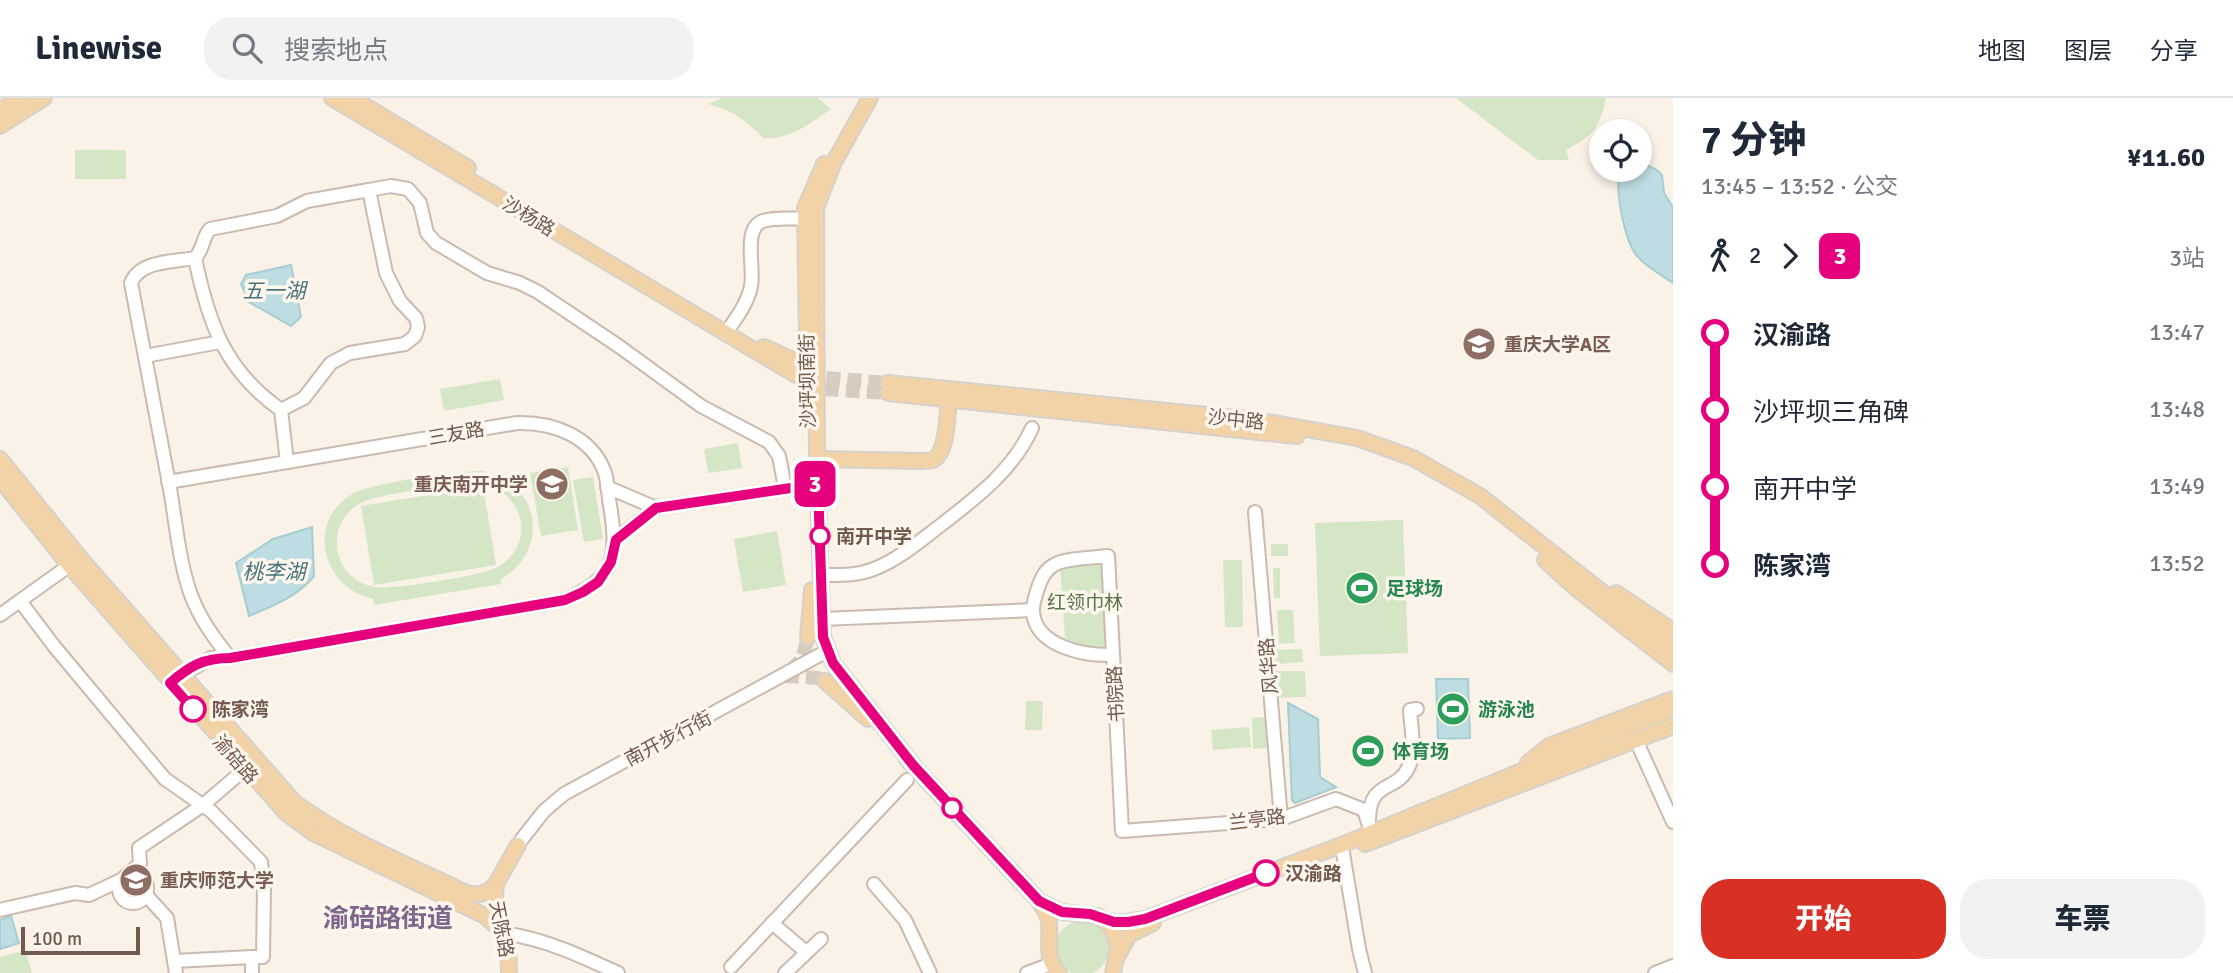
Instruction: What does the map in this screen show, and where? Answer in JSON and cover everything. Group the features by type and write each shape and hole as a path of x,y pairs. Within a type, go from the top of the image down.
{"main road":[{"path":"1,123 20,98"},
{"path":"1,123 44,98"},
{"name":"沙杨路","path":"332,98 728,330"},
{"name":"沙杨路","path":"352,98 728,330"},
{"path":"811,219 813,186 860,98"},
{"path":"811,219 834,162 870,98"},
{"name":"沙坪坝南街","path":"811,219 817,459 813,484 822,619 827,651"},
{"name":"沙坪坝南街","path":"808,638 813,595 811,219"},
{"path":"728,330 773,352 795,368"},
{"name":"沙中路","path":"888,388 1256,420 1357,438 1413,458 1447,475 1480,496 1548,556 1443,484 1410,467 1355,447 1292,435 949,399 888,388"},
{"path":"817,459 934,460 941,453 945,442 949,399"},
{"name":"渝碚路","path":"0,459 74,562"},
{"name":"渝碚路","path":"0,479 176,679 295,803 320,821 466,893 477,896 496,884"},
{"path":"1548,556 1673,656"},
{"path":"1548,556 1673,631"},
{"path":"1548,556 1578,590 1673,664"},
{"path":"1584,584 1673,648"},
{"path":"827,651 833,663 913,765"},
{"name":"渝碚路","path":"176,679 245,769 286,813 313,833 485,916 504,933"},
{"path":"825,681 859,710 913,765 1039,901 1049,921 1048,948 1055,968"},
{"path":"1515,774 1549,746 1673,699"},
{"path":"1039,901 1062,912 1090,914 1120,923 1145,919 1673,709"},
{"path":"1113,973 1129,935 1144,926 1673,726"},
{"path":"496,884 520,842"},
{"name":"天陈路","path":"496,884 494,907 508,946 509,973"},
{"path":"1104,920 1115,932 1118,957"}],"street":[{"path":"230,658 207,630 191,594 131,283 135,275 145,267 195,258 201,252 203,236 210,229 277,216 307,201 391,186 408,188 420,203 427,233 436,243 487,273 520,283 538,292 701,406 769,442 779,456 785,488"},
{"path":"281,410 304,398 331,363 350,352 405,344 415,336 418,327 416,318 400,301 386,273 369,190"},
{"path":"728,330 752,286 751,233 764,220 811,219"},
{"path":"195,258 202,293 220,342 242,375 281,410 287,462"},
{"path":"145,356 220,342"},
{"name":"三友路","path":"169,482 517,423 539,422 572,435 585,444 596,456 605,474 607,488"},
{"path":"821,575 853,575 875,569 925,539 998,478 1023,449 1032,428"},
{"path":"616,540 656,508 813,484"},
{"path":"607,488 656,508"},
{"path":"176,679 211,658 230,658 565,600 598,582 611,562 616,540 607,488"},
{"name":"风华路","path":"1255,512 1281,819"},
{"name":"书院路","path":"1033,610 1041,578 1056,563 1108,556 1122,831"},
{"path":"0,615 74,562"},
{"path":"0,910 75,893 89,895 133,874 142,877 147,885 146,895 167,918 175,967 263,957 264,890 261,862 203,805 165,779 20,601"},
{"path":"822,619 1033,610 1035,622 1044,635 1054,642 1094,655 1113,655"},
{"name":"南开步行街","path":"520,842 544,811 564,794 827,651"},
{"path":"1370,829 1371,799 1408,769 1412,757 1410,710 1417,709"},
{"path":"1636,740 1673,822"},
{"path":"146,895 135,903 125,901 118,889 121,880 140,864 139,848 203,805 245,769"},
{"path":"731,967 907,780"},
{"name":"兰亭路","path":"1122,831 1281,819 1336,799 1364,810 1370,829"},
{"path":"1343,853 1365,973"},
{"path":"874,884 905,920 930,973"},
{"path":"772,923 806,952"},
{"path":"504,933 533,937 560,946 618,973"},
{"path":"785,973 821,939"},
{"path":"252,957 252,973"},
{"path":"1655,973 1673,966"},
{"path":"1027,973 1055,968"}],"green space":[{"path":"722,98 818,98 831,109 791,134 763,138 738,116 708,104"},
{"path":"1456,98 1606,98 1600,119 1589,119 1589,135 1566,150 1569,160 1538,160"},
{"path":"75,150 126,150 126,179 75,179"},
{"path":"500,379 504,400 444,411 440,389"},
{"path":"738,443 742,468 708,473 704,449"},
{"path":"568,467 578,530 541,536 530,473"},
{"path":"483,471 502,478 517,488 527,502 532,518 532,535 527,551 517,566 501,579 501,584 374,605 373,599 355,592 341,581 331,567 326,552 325,535 329,519 339,505 354,493 417,478","holes":["469,483 485,484 509,499 517,510 521,523 521,536 516,550 497,567 452,579 385,587 358,581 343,566 337,543 339,528 344,518 359,504 412,491"]},
{"path":"593,477 603,539 584,542 573,480"},
{"path":"483,486 496,565 374,585 361,506"},
{"name":"足球场","path":"1403,520 1408,653 1320,656 1315,523"},
{"path":"777,531 786,585 743,592 734,539"},
{"path":"1271,544 1288,544 1288,556 1271,556"},
{"name":"红领巾林","path":"1105,558 1110,651 1081,646 1065,638 1060,566"},
{"path":"1223,560 1242,560 1243,627 1225,627"},
{"path":"1273,568 1280,568 1280,598 1274,598"},
{"path":"1277,610 1293,610 1295,643 1279,644"},
{"path":"1302,649 1303,662 1277,664 1276,650"},
{"path":"1277,671 1305,671 1306,697 1277,698"},
{"path":"1026,701 1043,701 1042,730 1025,730"},
{"path":"1274,716 1276,747 1253,749 1252,718"},
{"path":"1249,727 1251,747 1213,750 1211,730"},
{"path":"1072,923 1092,923 1101,929 1107,938 1107,958 1101,967 1092,973 1072,973 1063,967 1057,958 1057,938 1063,929"},
{"path":"25,950 32,973 0,973 0,957"}],"water":[{"path":"1652,168 1662,175 1664,193 1673,207 1673,283 1637,256 1628,239 1619,182 1652,182"},
{"name":"五一湖","path":"291,265 301,317 291,326 249,302 241,284 246,275"},
{"name":"桃李湖","path":"312,527 314,576 292,595 249,616 236,563 273,539"},
{"name":"游泳池","path":"1436,679 1468,679 1470,738 1438,739"},
{"path":"1288,703 1318,719 1320,777 1336,787 1295,803 1292,800"},
{"path":"11,916 19,943 0,949 0,920"}],"tunnel":[{"path":"808,368 826,378 888,383"},
{"path":"806,380 824,389 888,393"},
{"path":"790,671 802,659 808,637"},
{"path":"785,676 818,678 825,681"}],"bus line":[{"name":"3","path":"193,709 170,683 211,658 230,658 565,600 598,582 611,562 616,540 656,508 818,484 823,637 833,663 913,765 1039,901 1062,912 1090,914 1120,923 1145,919 1266,873"}],"place":[{"name":"重庆大学A区","path":"1479,344"},
{"name":"重庆南开中学","path":"552,484"},
{"name":"南开中学","path":"820,536"},
{"name":"足球场","path":"1362,588"},
{"name":"陈家湾","path":"193,709"},
{"name":"游泳池","path":"1453,709"},
{"name":"体育场","path":"1368,751"},
{"name":"汉渝路","path":"1266,873"},
{"name":"重庆师范大学","path":"136,880"}],"district":[{"name":"渝碚路街道","path":"388,918"}]}
